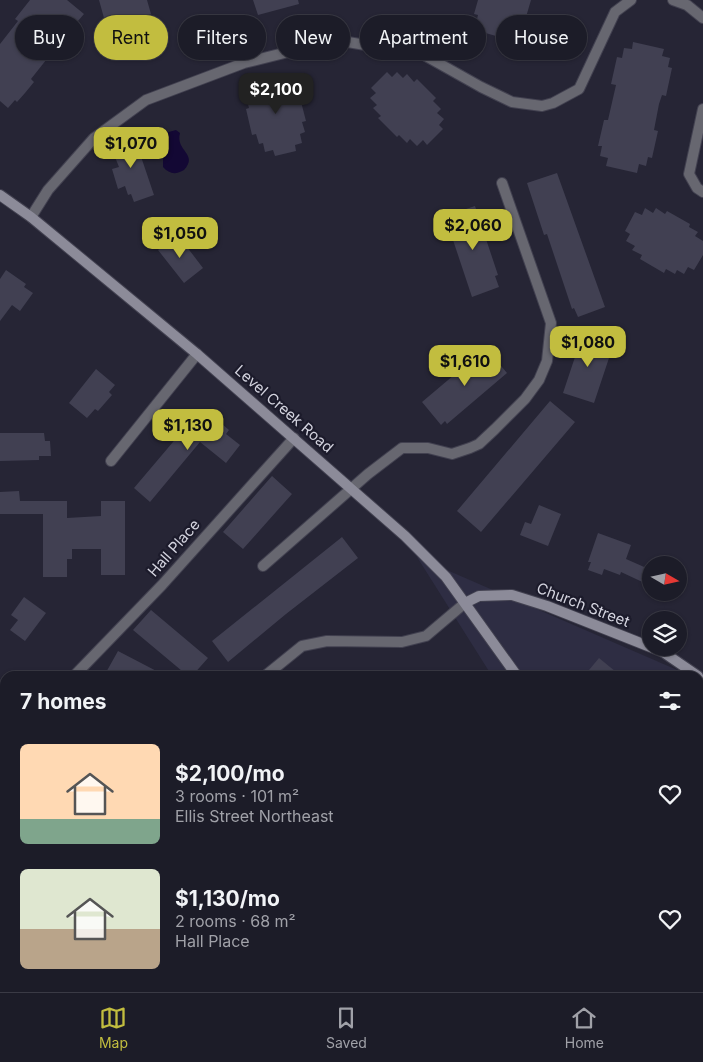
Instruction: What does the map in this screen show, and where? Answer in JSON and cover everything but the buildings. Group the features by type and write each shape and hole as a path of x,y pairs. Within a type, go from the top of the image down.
{"street":[{"path":"31,217 48,190 94,138 139,104 244,63 336,40 424,55 512,102 542,106 554,103 579,89 615,12 631,0"},
{"path":"673,0 687,5 703,18"},
{"path":"703,109 689,174 697,188 703,192"},
{"path":"263,566 368,474 402,448 428,448 452,454 479,444 512,413 539,380 547,361 551,323 502,183"},
{"name":"Level Creek Road","path":"0,195 31,217 197,354 405,536 446,577 513,671"},
{"path":"110,461 197,354"},
{"name":"Hall Place","path":"79,671 162,585 294,438"},
{"name":"Church Street","path":"465,603 479,596 512,595 547,606 663,652 690,671"},
{"path":"271,671 302,646 327,641 402,642 426,636 465,603"}],"shaded area":[{"path":"176,130 180,133 179,139 189,160 184,170 173,173 163,167 163,151 155,139 162,134"},
{"path":"417,557 642,656 679,671 489,671"}]}
